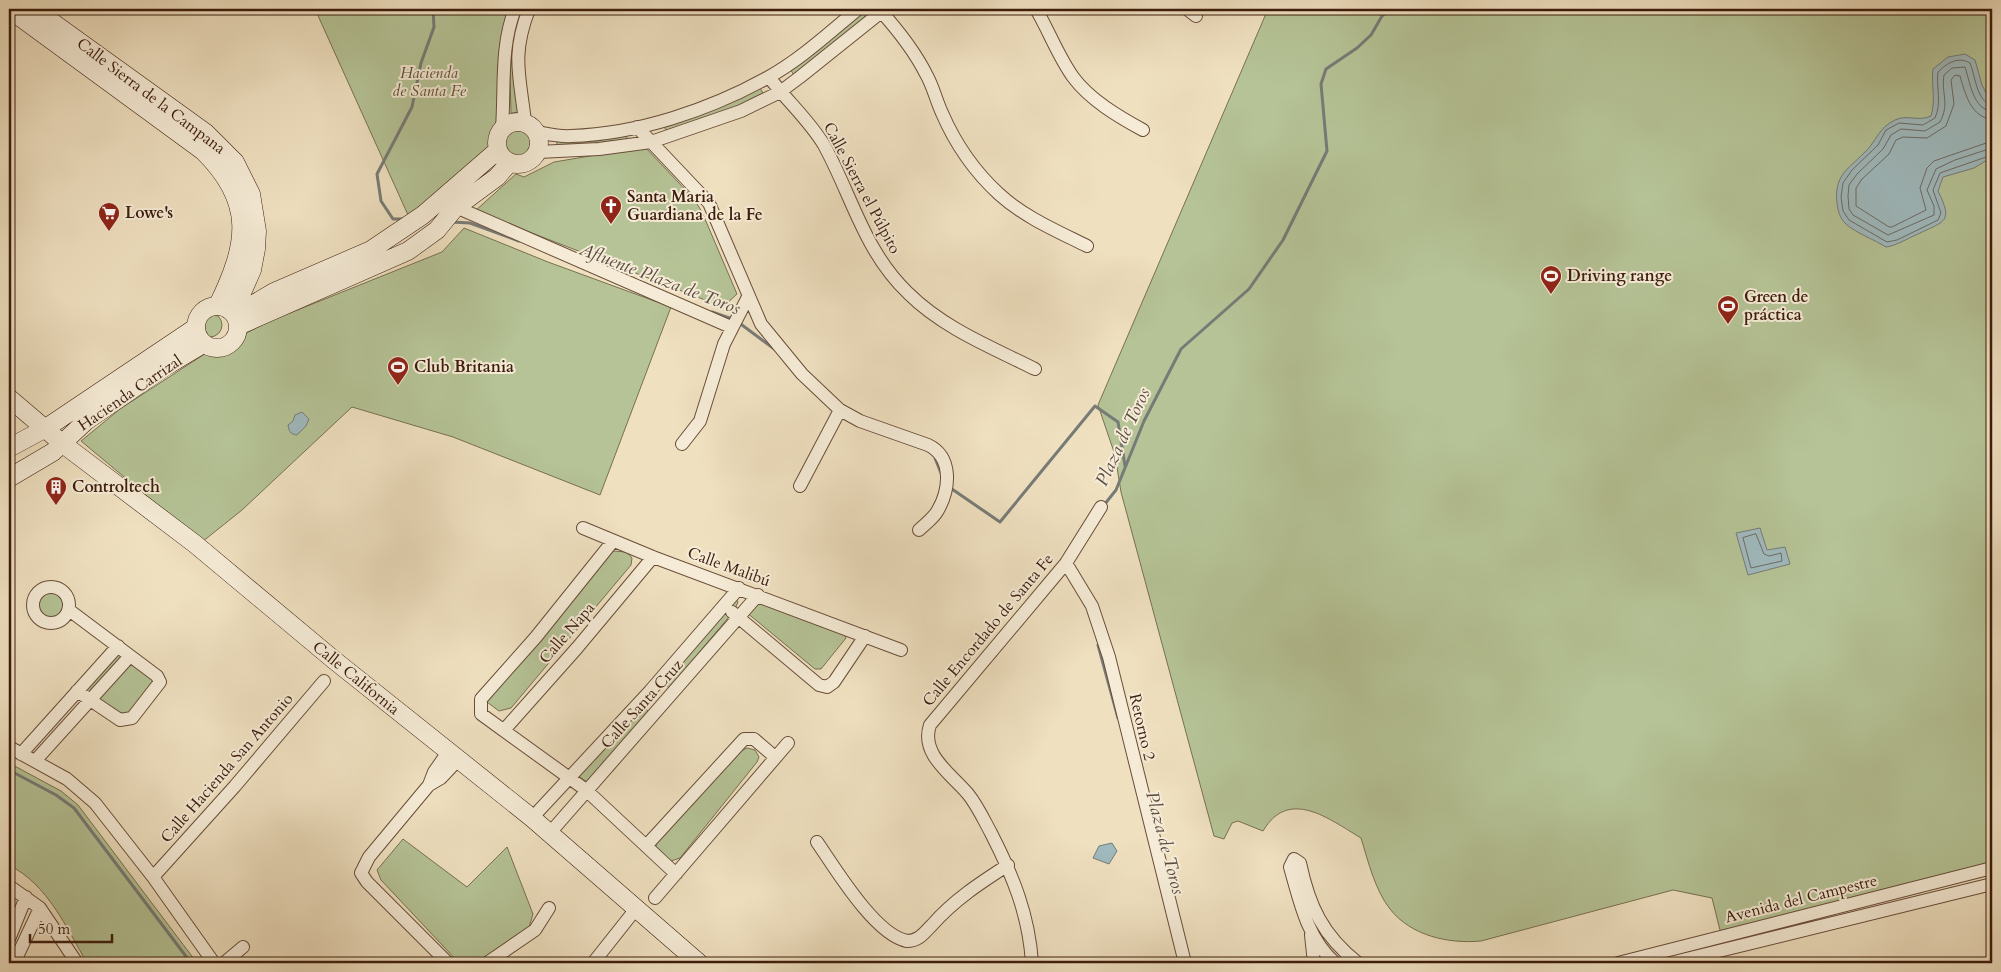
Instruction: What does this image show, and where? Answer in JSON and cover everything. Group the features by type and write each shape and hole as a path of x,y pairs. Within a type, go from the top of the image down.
{"street":[{"name":"Calle Sierra de la Campana","path":"34,9 54,32"},
{"path":"504,156 498,136 502,128 505,46 508,25 515,9"},
{"path":"504,156 526,163 538,152 540,142 531,127 517,74 518,50 522,29 529,9"},
{"path":"502,128 513,122 570,136 637,128 679,115 729,96 768,77 858,9"},
{"path":"1036,9 1073,78 1089,94 1113,112 1143,130"},
{"name":"Calle Sierra de la Campana","path":"10,10 54,32 179,123 224,149 235,162 251,194 257,231 256,249 250,276 231,315"},
{"path":"538,152 599,149 652,142 741,111 780,92 882,10 928,76 942,114 957,142 976,170 999,194 1019,210 1087,246"},
{"name":"Calle Sierra el Púlpito","path":"768,77 815,131 878,257 907,293 950,326 1034,369"},
{"name":"Calle Sierra de la Campana","path":"179,123 219,167 232,188 238,207 242,233 239,256 232,277 231,315"},
{"path":"637,128 709,203 728,243 748,297 761,324 802,374 840,410 860,421 928,444 941,455 947,475 945,493 937,512 919,530"},
{"path":"231,315 274,292 371,250 410,224 448,203 504,156"},
{"path":"231,315 234,340 223,348 216,349 203,344 195,328 199,315 210,306 231,315 408,251 423,241 448,203"},
{"path":"448,203 731,327"},
{"path":"410,224 423,241"},
{"path":"250,276 256,288 274,292"},
{"path":"682,444 700,421 724,344 748,297"},
{"name":"Hacienda Carrizal","path":"9,448 46,428 195,328"},
{"name":"Hacienda Carrizal","path":"9,478 41,460 63,444 86,421 203,344"},
{"name":"Calle California","path":"9,398 63,444 194,544 453,756 532,818 635,910 699,963"},
{"path":"800,486 840,410"},
{"name":"Calle Encordado de Santa Fe","path":"1032,963 1030,936 1008,866 969,795 933,756 929,748 928,730 930,725 1066,562 1101,507"},
{"name":"Calle Malibú","path":"583,528 652,557 901,650"},
{"path":"613,542 536,637 481,699 481,714 505,729 586,790 676,874"},
{"name":"Calle Napa","path":"505,729 577,648 652,557"},
{"name":"Retorno 2","path":"1066,562 1092,606 1109,657 1185,963"},
{"name":"Calle Santa Cruz","path":"532,818 650,691 739,588"},
{"name":"Calle Santa Cruz","path":"550,834 586,790 664,704 758,595"},
{"path":"724,605 819,685 827,686 834,682 865,636"},
{"path":"69,610 159,678 160,682 132,718 120,720 77,691"},
{"path":"20,754 118,646"},
{"path":"35,761 130,656"},
{"name":"Calle Hacienda San Antonio","path":"153,877 235,786 324,681"},
{"path":"650,691 664,704"},
{"path":"646,846 744,739 754,739 775,757"},
{"path":"655,898 788,743"},
{"path":"9,747 67,779 90,798 153,877 214,963"},
{"path":"448,963 367,882 361,873 370,858 430,785 434,772 453,756"},
{"path":"818,842 860,904 889,931 907,941 922,936 971,888 1008,866"},
{"path":"1314,963 1311,935 1290,866 1294,859 1300,863 1315,912 1339,949 1358,963"},
{"name":"Avenida del Campestre","path":"1618,963 1656,958 1853,902 1992,868"},
{"name":"Avenida del Campestre","path":"1670,963 1992,884"},
{"path":"9,886 40,908 77,963"},
{"path":"9,939 26,897"},
{"path":"1853,902 1856,916"},
{"path":"14,963 40,908"},
{"path":"487,963 537,928 549,908"},
{"path":"593,963 635,910"},
{"path":"1315,912 1311,935 1321,949 1335,963"},
{"path":"224,963 243,947"}],"green space":[{"name":"Hacienda de Santa Fe","path":"315,9 512,9 497,145 413,226"},
{"path":"517,9 527,9 520,112 511,113 509,41"},
{"path":"1268,9 1992,9 1992,862 1721,934 1712,898 1673,890 1481,941 1469,942 1431,936 1409,926 1399,918 1390,909 1380,893 1372,875 1361,838 1323,816 1297,809 1285,811 1273,818 1263,831 1238,821 1232,823 1224,839 1214,836 1121,492 1115,455 1098,405"},
{"path":"860,10 866,18 794,75 788,66"},
{"path":"759,86 763,93 731,109 668,132 662,125"},
{"path":"521,129 533,133 537,145 533,157 521,161 509,157 505,145 509,133"},
{"path":"624,133 628,139 557,148 557,141"},
{"path":"645,147 694,199 702,212 737,294 723,307 475,211 516,174 524,177 554,162"},
{"name":"Club Britania","path":"464,228 548,262 671,307 600,495 453,437 352,407 242,510 202,542 81,441 120,409 203,355 270,321 442,252"},
{"path":"210,313 219,316 222,325 219,334 210,337 201,334 198,325 201,316"},
{"path":"613,551 627,552 632,558 631,565 511,708 499,711 487,702"},
{"path":"51,591 62,595 66,606 62,617 51,621 40,617 36,606 40,595"},
{"path":"735,597 738,602 734,611 669,688 660,680"},
{"path":"757,602 844,634 846,638 821,669 815,669 746,612"},
{"path":"119,651 153,679 153,684 128,716 123,717 86,691"},
{"path":"640,704 648,711 587,782 578,776"},
{"path":"747,748 755,750 759,757 757,762 680,858 671,861 656,847 657,841 741,751"},
{"path":"9,763 61,791 78,805 197,963 87,963 55,908 45,895 23,873 9,865"},
{"path":"403,839 467,887 507,847 533,914 529,927 479,963 459,963 381,880 377,870"}],"water":[{"path":"1965,54 1975,60 1982,85 1992,104 1992,157 1974,168 1943,177 1938,191 1945,209 1946,215 1944,220 1886,247 1855,230 1842,220 1837,203 1840,180 1847,169 1889,123 1899,118 1926,118 1931,116 1933,69 1948,57"},
{"path":"302,412 309,419 306,426 297,435 293,434 289,431 288,425 293,421 295,415"},
{"path":"1760,528 1767,550 1785,547 1790,564 1748,575 1736,533"},
{"path":"1112,843 1117,851 1109,864 1093,858 1099,846"}],"waterway":[{"name":"Afluente Plaza de Toros","path":"404,219 393,219 381,201 377,174 412,107 421,63 434,27 433,9"},
{"name":"Plaza de Toros","path":"1104,505 1116,490 1144,421 1181,349 1249,289 1283,240 1327,151 1321,84 1326,69 1357,48 1371,35 1382,16 1390,9"},
{"name":"Afluente Plaza de Toros","path":"451,222 470,223 519,241"},
{"name":"Afluente Plaza de Toros","path":"712,312 732,319"},
{"name":"Afluente Plaza de Toros","path":"738,322 777,351"},
{"name":"Afluente Plaza de Toros","path":"949,487 1000,522 1095,406 1118,422 1125,466"},
{"name":"Afluente Plaza de Toros","path":"935,458 941,473"},
{"name":"Plaza de Toros","path":"1098,645 1118,718"},
{"path":"9,770 56,795 74,808 191,963"}],"place":[{"name":"Santa Maria Guardiana de la Fe","path":"611,225"},
{"name":"Lowe's","path":"109,232"},
{"name":"Driving range","path":"1551,295"},
{"name":"Green de práctica","path":"1728,325"},
{"name":"Club Britania","path":"398,386"},
{"name":"Controltech","path":"56,506"}]}
